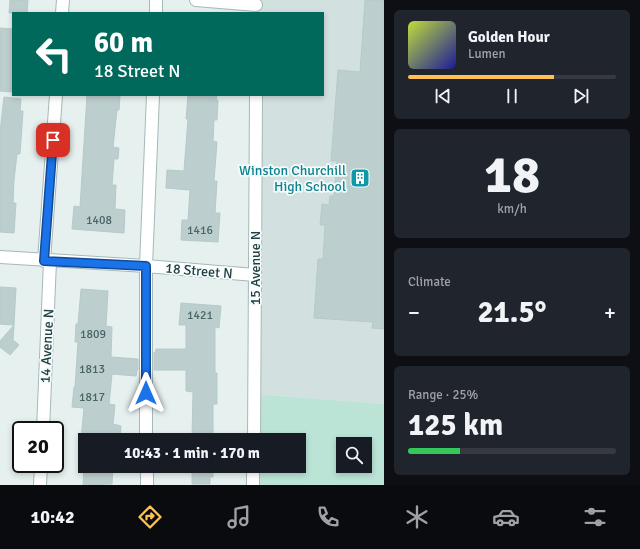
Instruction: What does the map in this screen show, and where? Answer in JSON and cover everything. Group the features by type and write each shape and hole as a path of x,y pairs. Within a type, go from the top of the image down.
{"street":[{"path":"62,12 63,0"},
{"path":"156,0 156,12"},
{"path":"196,0 256,6"},
{"name":"14 Avenue N","path":"43,421 47,261 56,96"},
{"path":"146,433 146,266 153,96"},
{"name":"15 Avenue N","path":"254,433 256,96"},
{"name":"18 Street N","path":"0,257 146,266 254,275"},
{"path":"40,485 41,473"},
{"path":"147,473 147,485"},
{"path":"253,473 253,485"}],"shaded area":[{"path":"256,0 384,0 384,404 254,394 256,96 324,96 324,12 256,12"}],"green space":[{"path":"254,394 384,404 384,485 253,485 253,473 306,473 306,433 254,433"}],"building":[{"path":"10,0 28,0 27,12 9,13"},
{"name":"Winston Churchill High School","path":"365,0 384,0 384,329 372,328 373,322 314,318 318,259 323,259 325,225 320,225 322,204 329,205 330,196 334,196 337,161 331,161 338,70 360,72"},
{"path":"0,28 12,29 12,92 0,91"},
{"path":"87,96 120,96 113,147 119,148 118,159 114,159 112,185 116,185 115,209 125,210 124,233 72,229 74,206 80,207"},
{"path":"188,96 217,96 217,120 214,120 213,141 217,142 214,181 217,181 215,213 220,213 218,242 181,240 182,220 188,220 190,190 166,188 167,170 184,171 188,119 186,119"},
{"path":"4,97 21,99 20,111 23,111 20,154 17,154 14,180 13,203 16,203 14,233 0,232 0,132"},
{"path":"0,287 16,288 14,325 0,324"},
{"path":"81,289 108,291 106,326 112,327 111,357 138,359 138,370 136,376 112,374 109,404 115,405 113,424 121,426 120,433 82,433 84,408 72,407 78,342 75,342 76,324 78,324"},
{"path":"181,303 221,306 219,328 215,327 217,404 213,404 213,433 192,433 193,392 186,391 186,370 154,370 154,352 155,353 156,349 186,349 186,325 179,325"},
{"path":"14,325 13,340 19,345 10,355 0,347 0,341"},
{"path":"84,473 113,473 112,484 83,485"},
{"path":"192,473 213,473 213,477 210,477 210,484 192,484"}],"place":[{"name":"Winston Churchill High School","path":"360,178"}],"route":[{"path":"53,140 44,261 146,266 146,393"}]}
